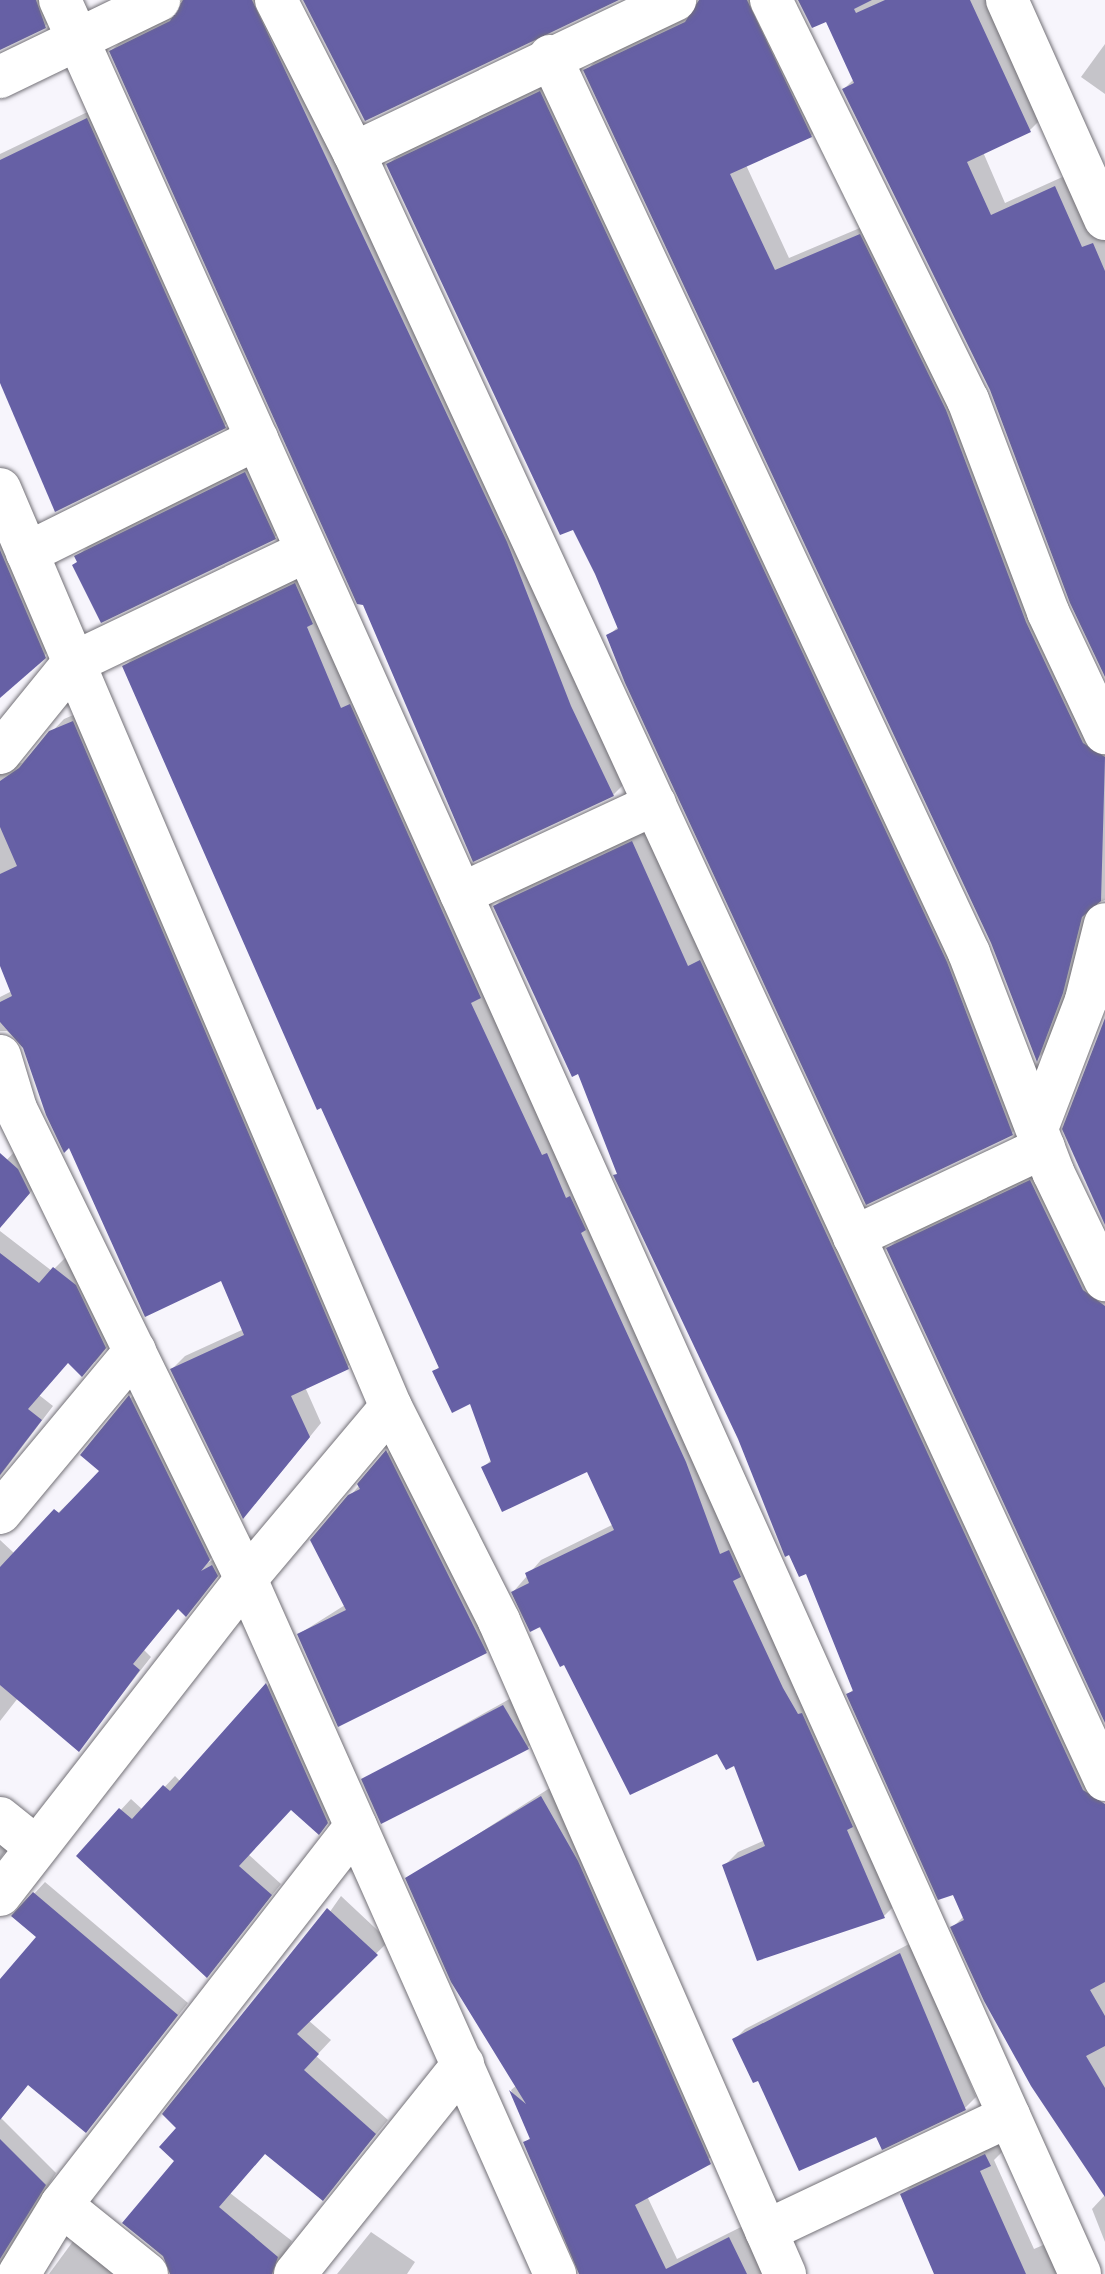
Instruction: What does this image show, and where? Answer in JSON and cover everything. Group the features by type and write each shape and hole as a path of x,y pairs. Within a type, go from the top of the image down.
{"street":[{"path":"60,0 1080,2274"},
{"path":"0,77 79,43 159,0"},
{"path":"276,0 354,153 1105,1780"},
{"path":"354,153 550,56 675,0"},
{"path":"771,0 968,400 1048,612 1105,733"},
{"path":"1007,0 1105,219"},
{"path":"550,56 969,953 1041,1136 1105,1280"},
{"path":"27,553 257,439"},
{"path":"0,489 391,1407 499,1621 785,2274"},
{"path":"0,753 73,663 307,551"},
{"path":"461,894 655,804"},
{"path":"854,1237 1041,1136 1086,1000 1105,924"},
{"path":"0,1056 8,1121 135,1351 246,1579 555,2274"},
{"path":"0,1513 135,1351"},
{"path":"0,1895 246,1579 391,1407"},
{"path":"0,1818 36,1847"},
{"path":"19,2274 61,2205 356,1826"},
{"path":"295,2274 463,2064"},
{"path":"766,2231 1009,2116"},
{"path":"61,2205 147,2274"}],"building":[{"path":"0,0 36,0 46,28 0,50"},
{"path":"183,0 252,0 507,542 571,706 614,796 473,862 363,605 357,604 109,51 170,21"},
{"path":"303,0 619,0 365,121"},
{"path":"699,0 747,0 812,137 730,174 775,270 860,234 946,410 1026,622 1083,743 1105,757 1101,901 1082,917 1063,993 1037,1062 991,943 583,70 685,22"},
{"path":"798,0 872,0 854,9 856,13 885,0 970,0 1031,132 967,162 991,215 1055,186 1082,247 1093,243 1105,271 1105,677 1070,603 990,390 842,89 854,83 826,22 812,28"},
{"path":"540,91 947,962 1013,1135 866,1205 625,683 606,635 618,629 595,574 573,530 560,535 386,164"},
{"path":"87,118 226,428 55,512 0,383 0,160"},
{"path":"245,472 276,539 101,623 72,565 77,562 74,556"},
{"path":"0,550 46,658 0,698"},
{"path":"295,583 313,624 307,627 341,708 350,704 481,998 471,1003 542,1155 547,1153 566,1198 570,1196 586,1230 581,1233 686,1462 720,1554 729,1550 741,1577 733,1581 783,1688 798,1714 802,1713 853,1827 847,1830 885,1918 757,1961 722,1865 765,1846 734,1766 726,1770 717,1754 630,1795 564,1665 560,1667 540,1627 530,1632 511,1592 529,1583 525,1573 614,1530 587,1472 502,1512 481,1467 491,1462 470,1404 452,1413 432,1371 439,1368 321,1108 317,1110 122,666"},
{"path":"73,721 349,1369 291,1396 310,1437 243,1519 170,1369 244,1335 221,1281 145,1317 69,1148 64,1153 46,1115 23,1048 0,1022 0,1002 12,996 0,966 0,874 17,866 0,827 0,781 19,768 49,731"},
{"path":"632,841 688,966 700,960 1083,1790 1105,1804 1105,1982 1090,1990 1105,2016 1105,2046 1086,2056 1105,2088 1105,2197 1031,2086 984,2001 950,1927 964,1920 953,1895 938,1900 846,1694 853,1691 806,1574 799,1577 789,1555 785,1557 738,1439 613,1175 617,1174 578,1074 572,1077 493,906"},
{"path":"1105,1018 1105,1225 1062,1129"},
{"path":"0,1153 18,1169 30,1193 0,1228"},
{"path":"1030,1180 1083,1290 1105,1306 1105,1723 886,1248"},
{"path":"0,1253 39,1283 53,1267 76,1285 106,1348 82,1377 68,1363 28,1409 42,1420 0,1475"},
{"path":"129,1395 210,1560 201,1571 212,1565 218,1576 186,1617 178,1609 133,1664 140,1670 79,1752 0,1685 0,1567 54,1509 59,1513 99,1471 80,1455"},
{"path":"386,1450 487,1653 338,1727 297,1634 346,1610 310,1540 348,1495 360,1489 357,1484"},
{"path":"266,1683 328,1823 319,1835 291,1810 239,1866 272,1895 207,1978 76,1856 119,1808 132,1819 163,1785 170,1791"},
{"path":"503,1705 529,1749 381,1824 361,1779"},
{"path":"541,1796 578,1861 711,2164 635,2205 666,2269 729,2237 747,2274 579,2274 523,2142 530,2139 509,2090 526,2104 451,1982 405,1878"},
{"path":"33,1892 178,2015 86,2133 28,2085 0,2120 0,1979 36,1937 11,1916"},
{"path":"327,1908 378,1955 297,2034 319,2054 304,2070 376,2134 323,2201 265,2154 219,2207 278,2257 272,2274 170,2274 163,2256 122,2223 174,2161 159,2147 176,2128 162,2114"},
{"path":"900,1953 966,2110 882,2150 876,2137 799,2171 758,2081 753,2083 732,2039"},
{"path":"0,2139 46,2185 0,2259"},
{"path":"985,2154 991,2166 980,2171 1026,2274 934,2274 900,2194"}]}
